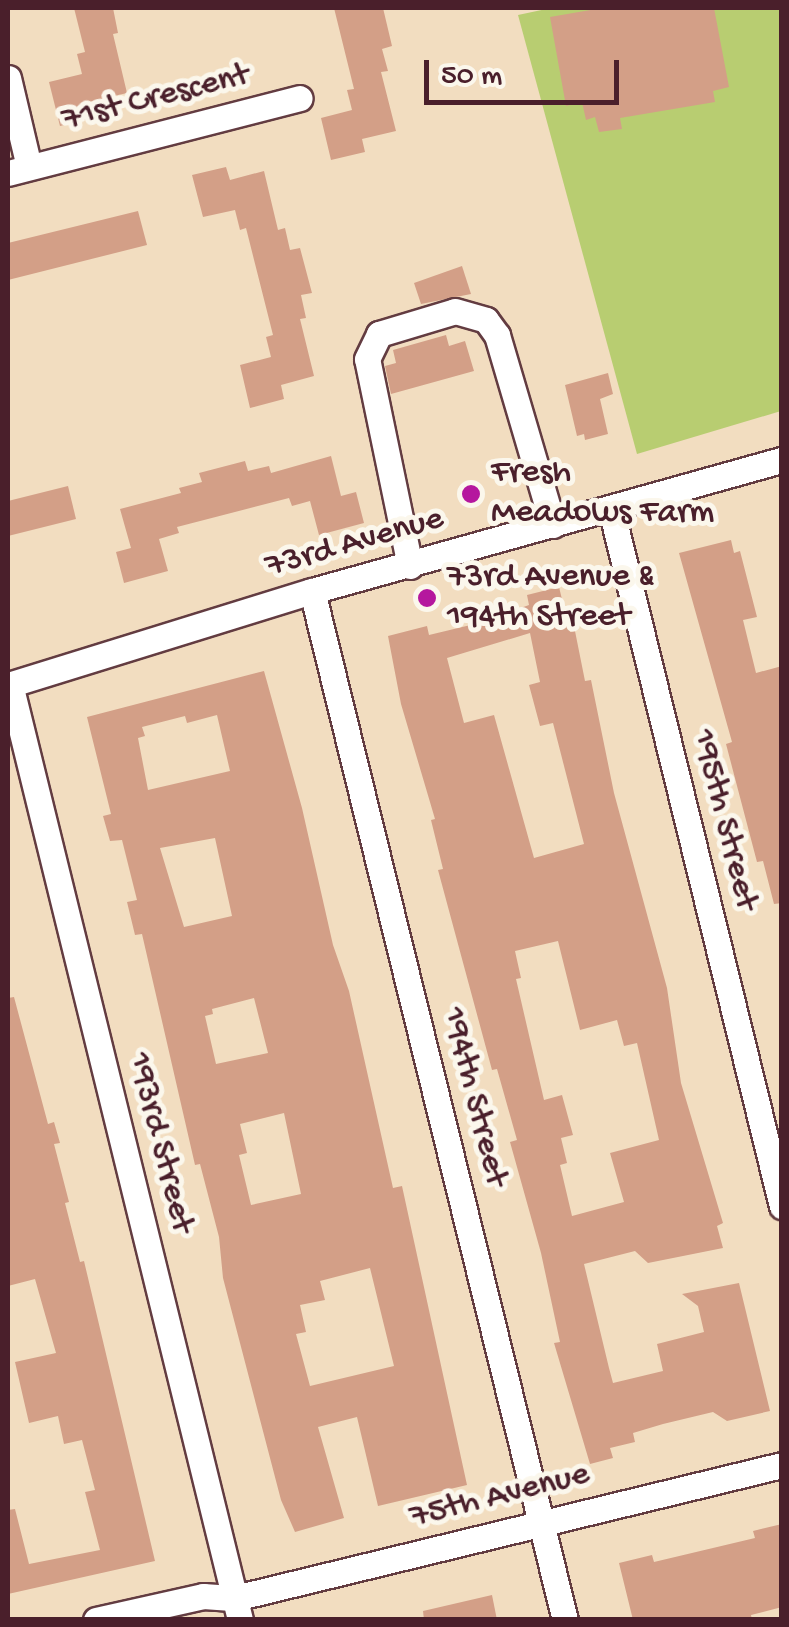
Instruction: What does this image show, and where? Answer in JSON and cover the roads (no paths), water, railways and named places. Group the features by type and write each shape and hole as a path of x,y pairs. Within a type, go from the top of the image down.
{"street":[{"name":"71st Crescent","path":"8,78 18,170 300,98"},
{"path":"410,566 366,359 379,334 454,311 486,320 497,335 553,524"},
{"name":"73rd Avenue","path":"9,684 312,591 782,460"},
{"name":"195th Street","path":"610,509 782,1206"},
{"name":"194th Street","path":"312,591 566,1620"},
{"name":"193rd Street","path":"9,684 238,1609"},
{"name":"75th Avenue","path":"209,1620 541,1524 782,1464"},
{"name":"75th Avenue","path":"96,1620 203,1596 238,1609"}],"place":[{"name":"Fresh Meadows Farm","path":"471,494"},
{"name":"73rd Avenue & 194th Street","path":"427,598"}]}
